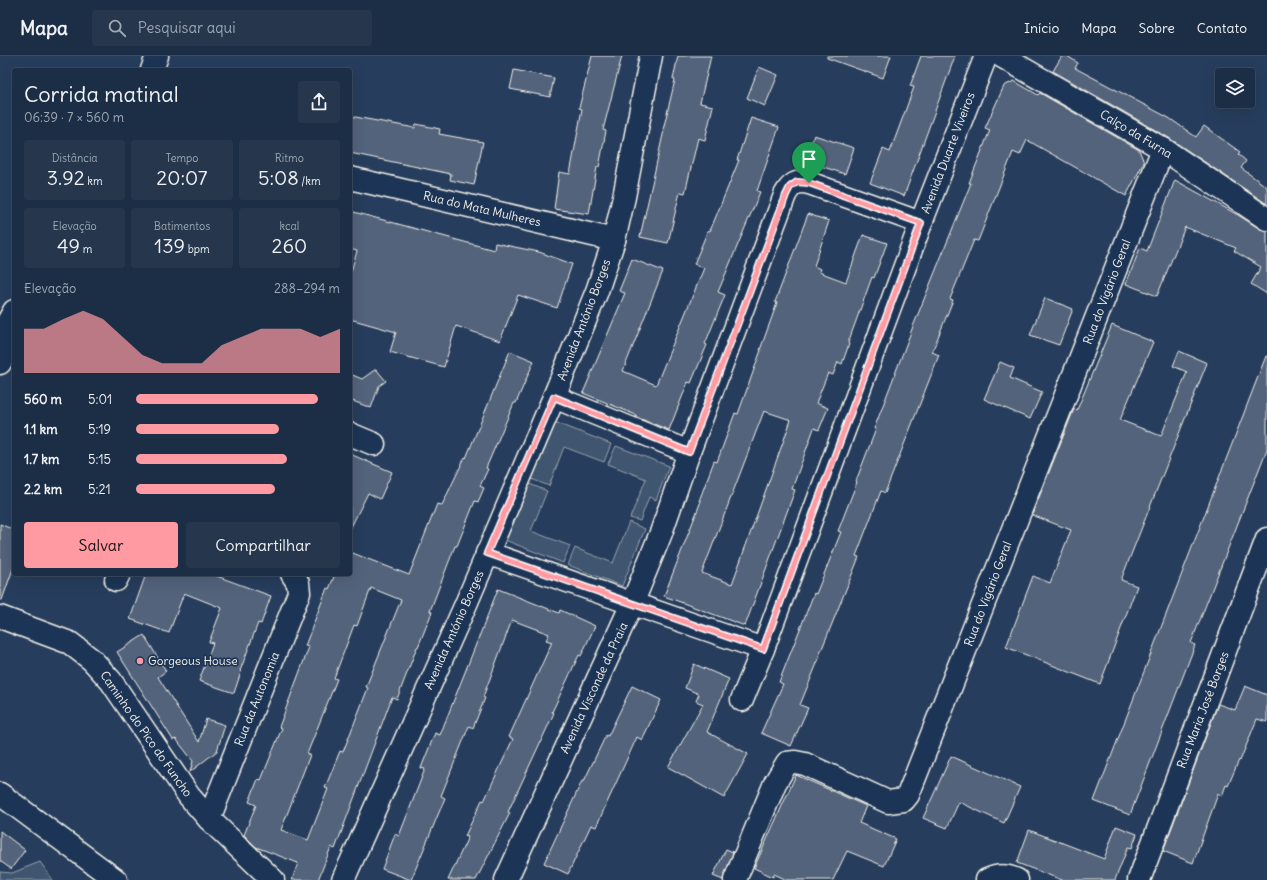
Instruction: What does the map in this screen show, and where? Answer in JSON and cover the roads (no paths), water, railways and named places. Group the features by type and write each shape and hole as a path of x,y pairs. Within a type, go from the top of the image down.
{"street":[{"path":"141,68 145,56"},
{"path":"153,68 157,56"},
{"name":"Avenida António Borges","path":"344,880 487,553 554,397 597,291 614,240 651,56"},
{"name":"Avenida Duarte Viveiros","path":"742,700 763,649 921,223 986,56"},
{"name":"Calço da Furna","path":"1001,56 1163,149 1267,219"},
{"name":"Rua do Vigário Geral","path":"734,880 775,782 787,763 795,762 805,764 888,802 904,800 908,795 1163,149"},
{"name":"Rua do Mata Mulheres","path":"352,178 614,240"},
{"name":"Avenida Visconde da Praia","path":"506,880 632,604 661,533 689,452 790,187 797,182 809,183 921,223"},
{"path":"0,336 12,314"},
{"path":"0,363 12,342"},
{"path":"554,397 689,452"},
{"path":"352,435 374,444"},
{"name":"Rua Maria José Borges","path":"1139,880 1267,539"},
{"path":"487,553 763,649"},
{"name":"Rua da Autonomia","path":"209,819 299,593 295,576"},
{"name":"Caminho do Pico do Funcho","path":"0,617 70,643 92,660 111,681 189,796 209,819 273,880"},
{"path":"0,794 116,880"},
{"path":"988,880 1005,876 1017,880"}],"place":[{"name":"Gorgeous House","path":"140,661"}]}
